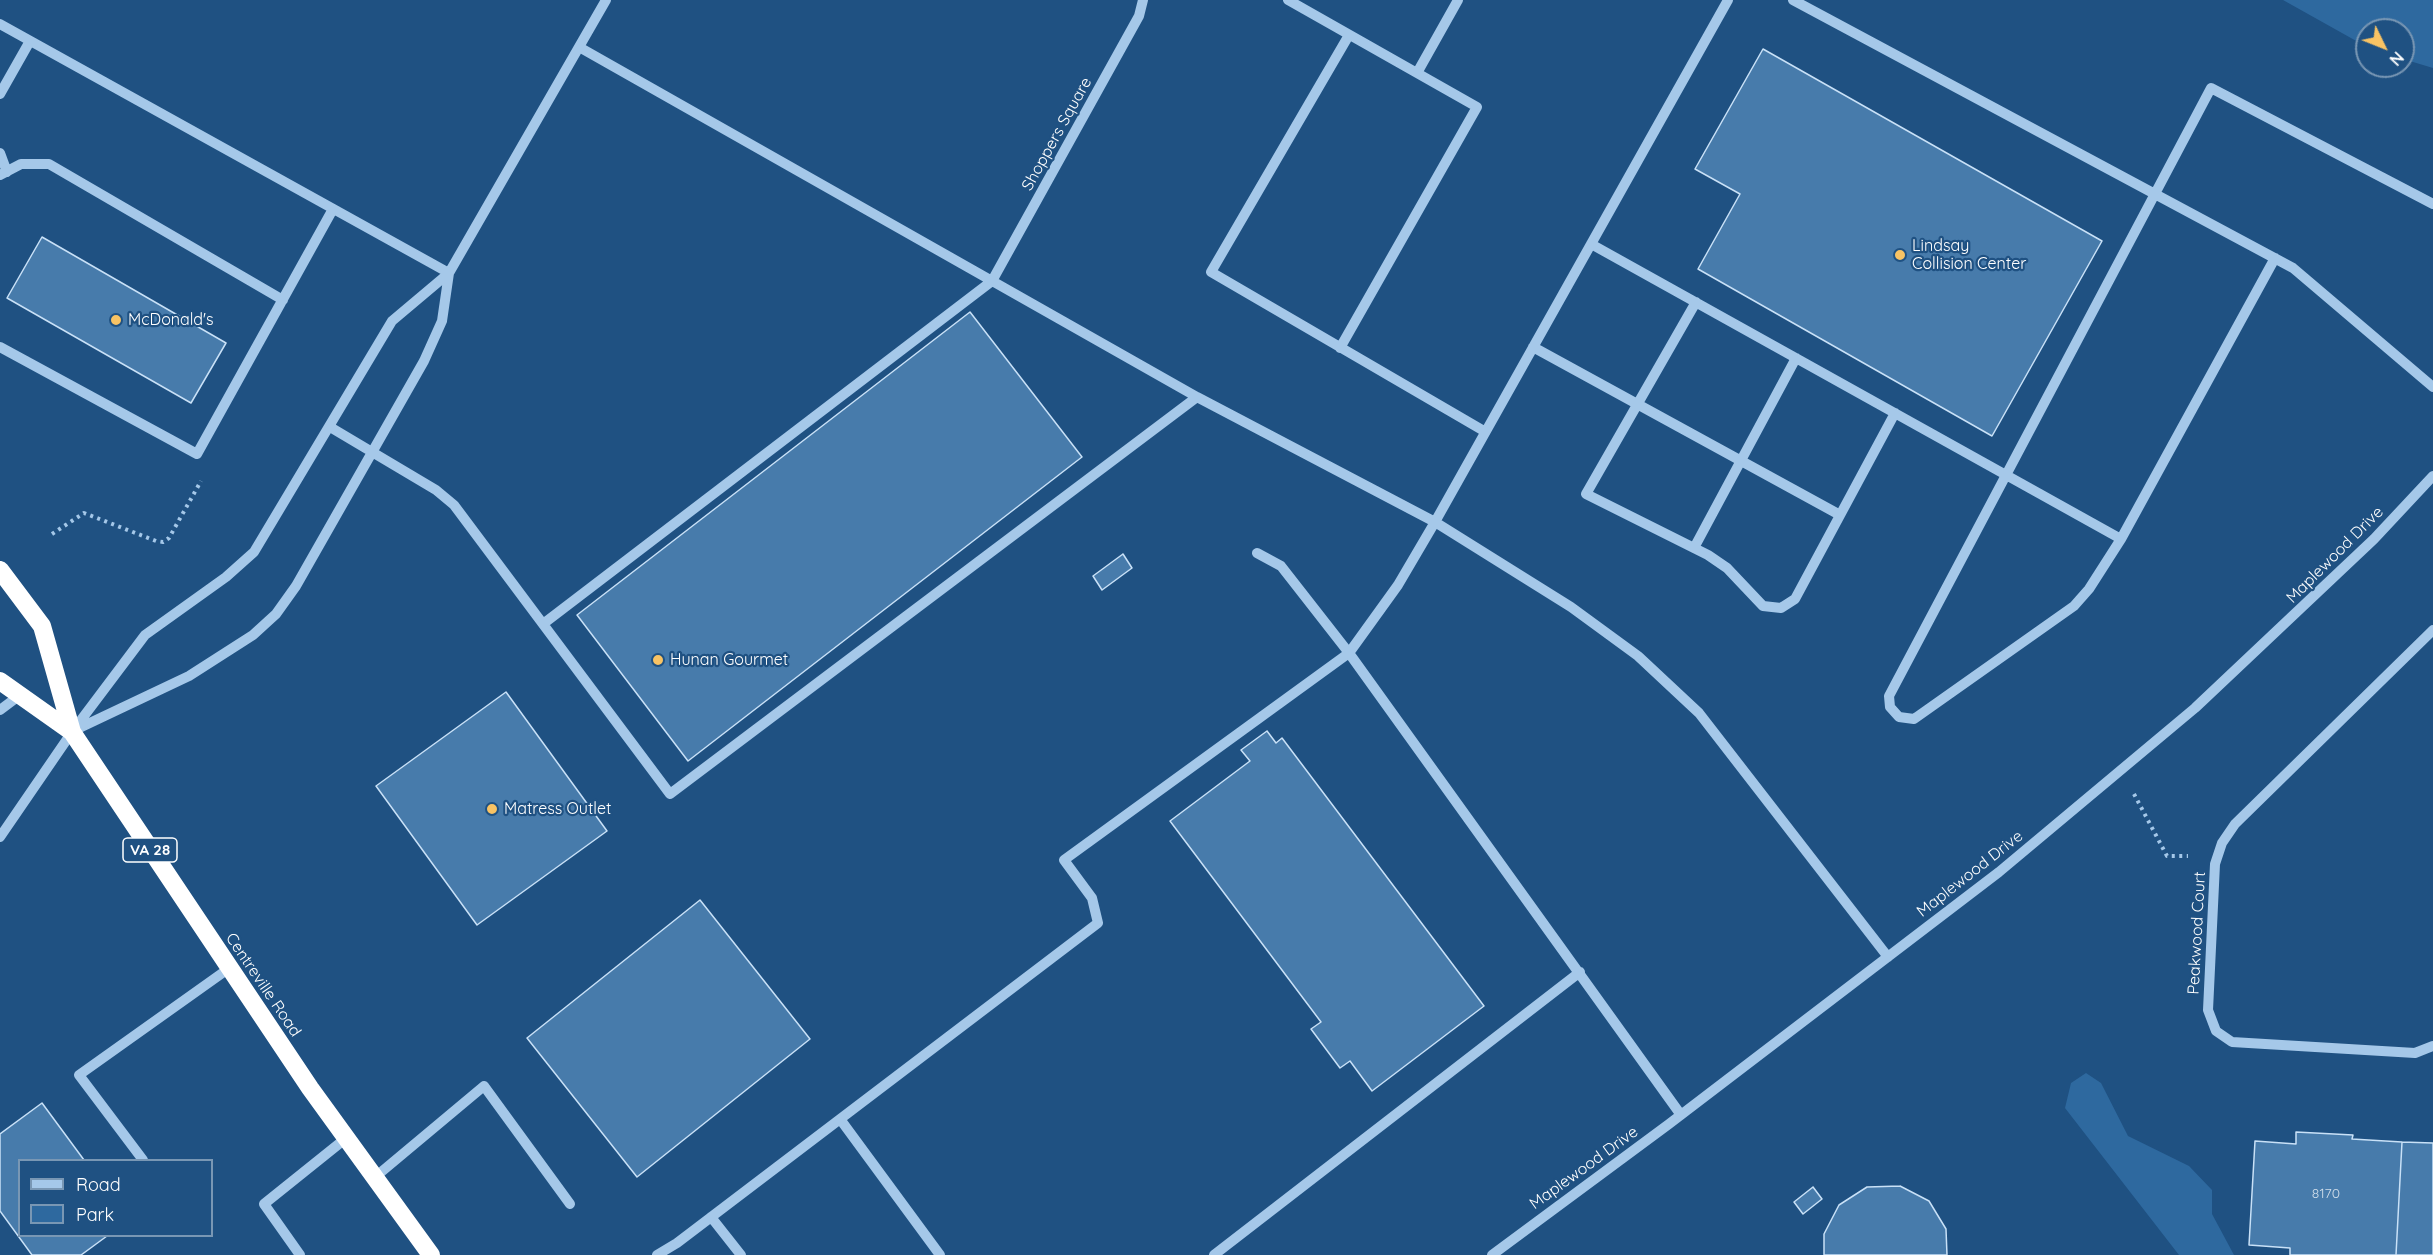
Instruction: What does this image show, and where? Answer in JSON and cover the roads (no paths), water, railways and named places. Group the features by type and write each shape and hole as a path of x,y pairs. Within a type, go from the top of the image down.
{"highway":[{"name":"Centreville Road","path":"0,570 42,627 72,732 228,969 345,1139 431,1255"},
{"name":"Centreville Road","path":"0,681 72,732"}],"street":[{"path":"72,732 189,676 253,635 276,614 296,586 424,361 442,321 449,273 606,0"},
{"name":"Shoppers Square","path":"992,282 1139,16 1143,0"},
{"path":"1288,0 1477,107 1340,348"},
{"path":"1417,73 1458,0"},
{"path":"657,1255 677,1243 1098,923 1092,898 1064,860 1348,653 1398,585 1435,522 1484,431 1728,0"},
{"path":"1793,0 2293,268 2433,387"},
{"path":"0,24 449,273"},
{"path":"1349,35 1211,272 1484,431"},
{"path":"0,94 30,41"},
{"path":"579,47 1197,397 1435,522 1581,614 1638,656 1699,713 1888,957"},
{"path":"2276,258 2121,538 2089,589 2074,606 1914,719 1899,717 1890,707 1889,696 2211,88 2433,204"},
{"path":"0,153 3,174 21,164 49,164 283,300"},
{"path":"0,347 197,454 333,209"},
{"path":"1591,244 2121,538"},
{"path":"0,837 72,732 145,635 226,577 254,552 392,321 413,300 449,273"},
{"path":"543,624 992,282"},
{"path":"1696,302 1586,494 1694,548 1727,568 1762,606 1782,608 1795,599 1895,413"},
{"path":"1533,347 1840,515"},
{"path":"1694,548 1796,358"},
{"path":"330,427 436,490 454,505 670,794 1197,397"},
{"name":"Maplewood Drive","path":"1492,1255 1681,1115 1999,872 2195,708 2374,539 2433,476"},
{"path":"1257,553 1281,566 1348,653 1681,1115"},
{"name":"Peakwood Court","path":"2433,630 2235,824 2222,843 2218,857 2208,1010 2216,1031 2232,1042 2415,1053 2433,1046"},
{"path":"0,710 20,695"},
{"path":"142,1159 79,1075 228,969"},
{"path":"1214,1255 1580,972"},
{"path":"374,1178 484,1086 570,1204"},
{"path":"840,1119 940,1255"},
{"path":"300,1255 264,1204 345,1139"},
{"path":"711,1217 741,1255"},
{"path":"666,1255 677,1243"}],"place":[{"name":"Lindsay Collision Center","path":"1900,255"},
{"name":"McDonald's","path":"116,320"},
{"name":"Hunan Gourmet","path":"658,660"},
{"name":"Matress Outlet","path":"492,809"}]}
